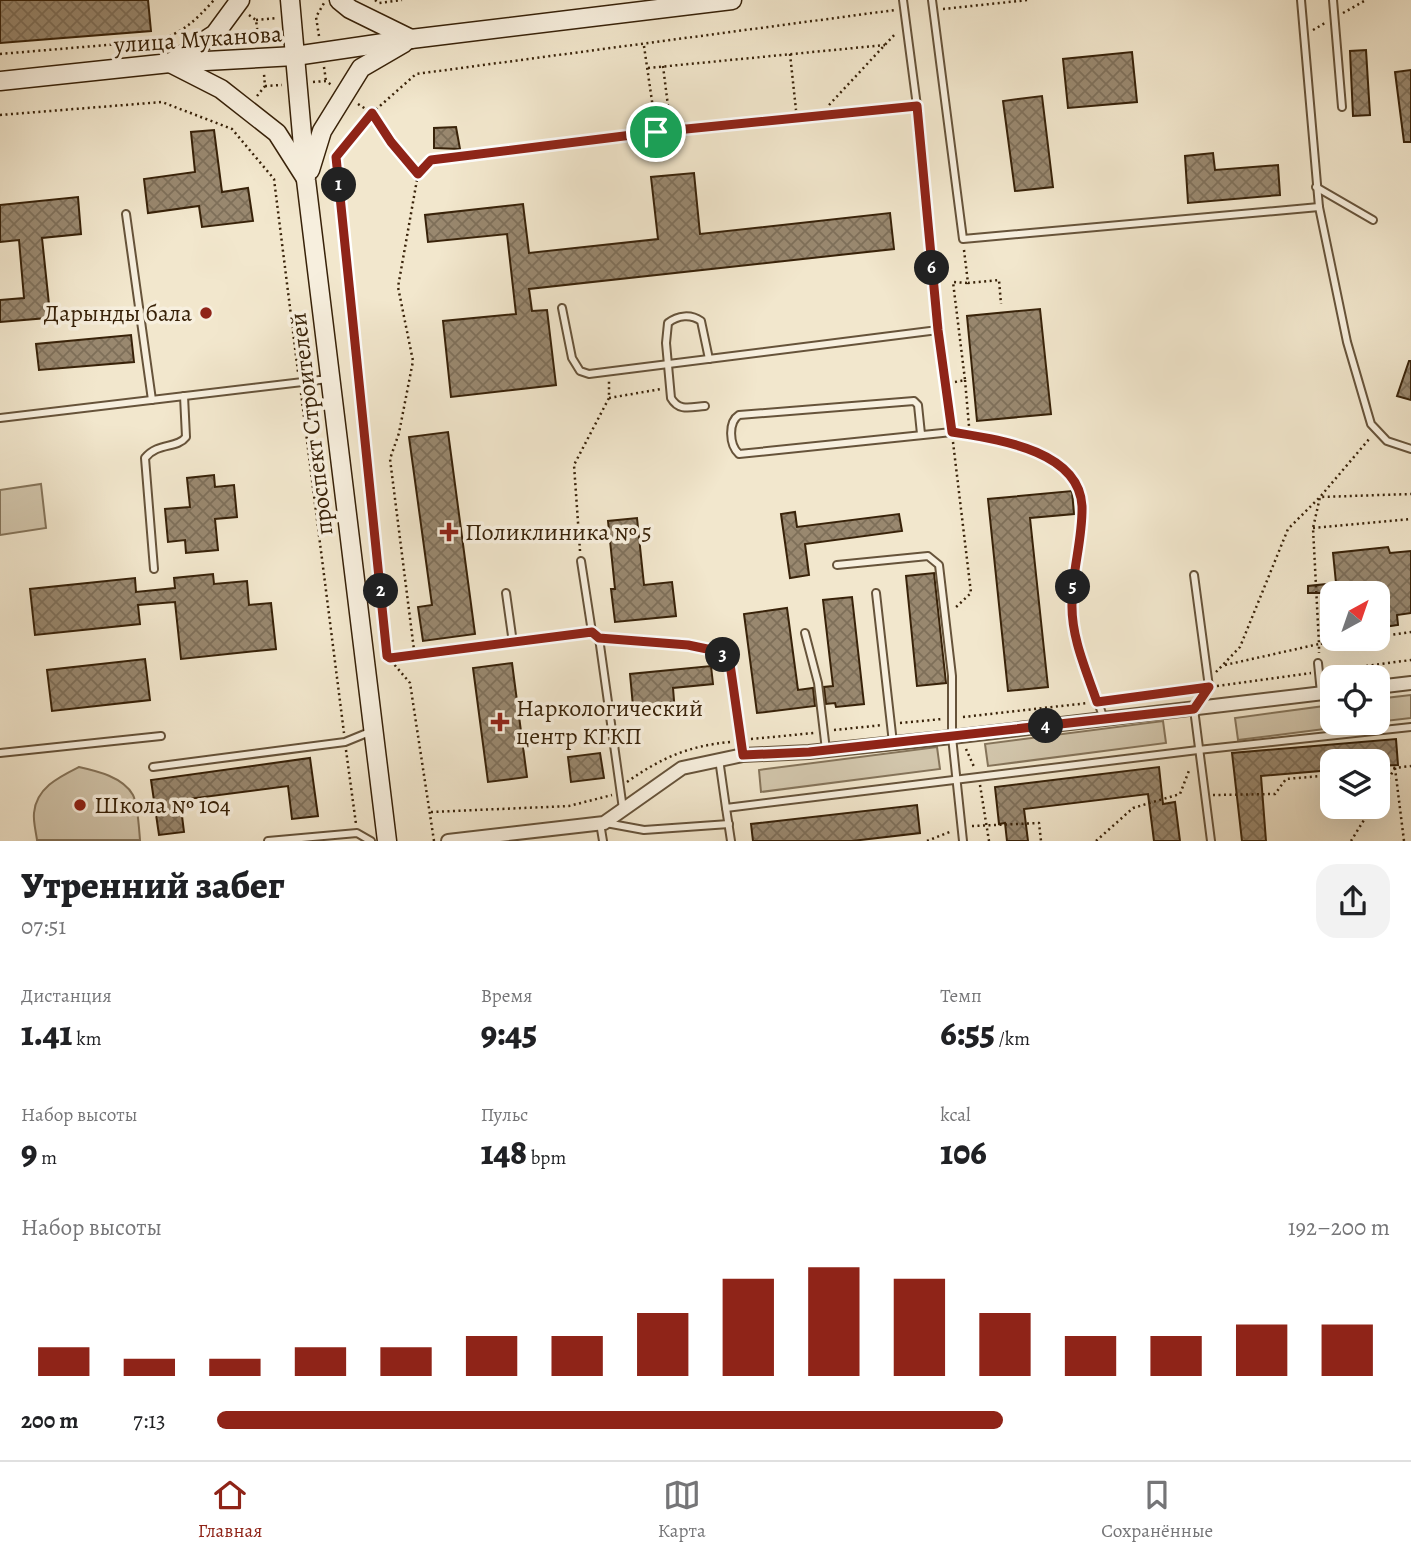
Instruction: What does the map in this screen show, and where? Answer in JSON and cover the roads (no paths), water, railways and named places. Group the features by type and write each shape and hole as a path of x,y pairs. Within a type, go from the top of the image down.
{"main road":[{"path":"170,63 215,34 240,0"},
{"name":"проспект Строителей","path":"289,0 299,83 306,180 387,841"},
{"path":"339,0 351,9 411,39"},
{"name":"улица Муканова","path":"0,81 170,63 295,56 411,39 732,0"},
{"path":"306,180 322,131 361,68 411,39"},
{"path":"170,63 221,89 277,133 306,180"}],"street":[{"path":"1390,685 1411,683"},
{"path":"448,841 552,834 602,823 682,768 743,755 826,750 952,737 1320,693"}],"lane":[{"path":"903,0 917,106 938,330 952,432"},
{"path":"932,0 963,239 1319,207"},
{"path":"1301,0 1319,207 1347,342 1371,424 1387,441 1411,450"},
{"path":"1333,0 1342,107"},
{"path":"656,132 917,106"},
{"path":"1317,187 1373,220"},
{"path":"126,214 152,400"},
{"path":"562,308 572,358 580,371 589,373 938,330"},
{"path":"705,405 683,408 676,406 671,398 665,327 672,319 688,316 701,321 709,359"},
{"path":"0,418 330,379"},
{"path":"154,569 145,457 154,448 182,442 186,437 184,396"},
{"path":"921,434 918,405 914,401 739,415 732,423 732,445 739,454 952,432 1012,442 1053,460 1076,485 1082,505 1072,604 1078,648 1104,719"},
{"path":"837,565 928,556 939,565 952,677 952,737 963,841"},
{"path":"581,561 592,632 599,638 688,645 722,654 730,664 743,755"},
{"path":"1194,575 1209,687 1194,709 1211,841"},
{"path":"506,593 513,643"},
{"path":"876,593 893,743"},
{"path":"479,648 592,632"},
{"path":"806,633 820,695 826,750"},
{"path":"599,638 623,810"},
{"path":"1318,663 1320,675"},
{"path":"726,808 1198,750 1411,727"},
{"path":"153,767 345,742 374,730"},
{"path":"0,752 161,736"},
{"path":"719,760 731,841"},
{"path":"603,841 602,823 644,830 729,824"},
{"path":"268,841 357,833 371,841"}],"place":[{"name":"Дарынды бала","path":"206,313"},
{"name":"Поликлиника № 5","path":"449,532"},
{"name":"Наркологический центр КГКП","path":"500,722"},
{"name":"Школа № 104","path":"80,805"}]}
